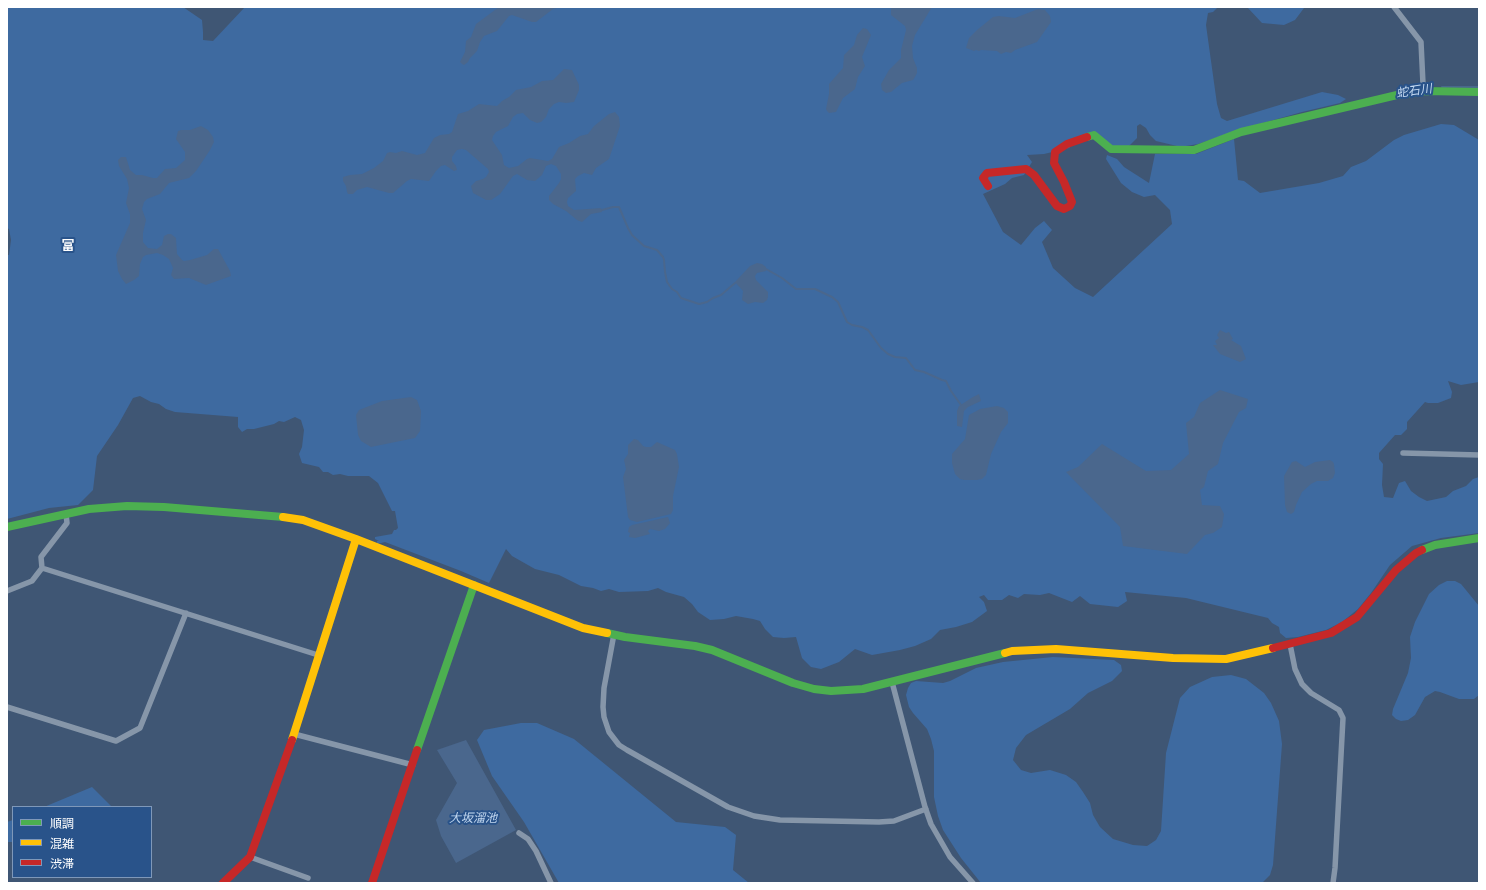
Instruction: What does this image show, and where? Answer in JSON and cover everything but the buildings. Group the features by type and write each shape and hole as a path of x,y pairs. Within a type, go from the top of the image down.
{"street":[{"path":"1394,7 1421,42 1424,87"},
{"path":"988,186 983,178 987,173 1026,169 1034,175 1056,206 1064,210 1072,204 1071,198 1054,162 1054,155 1056,150 1073,141 1094,136 1111,149 1194,150 1241,132 1424,87 1479,92"},
{"path":"1403,453 1479,455"},
{"path":"7,527 89,509 127,506 164,507 274,516 303,520 356,539 583,628 696,646 712,650 793,684 814,689 844,690 863,689 1012,651 1056,649 1173,658 1220,659 1248,655 1331,633 1348,623 1366,607 1396,570 1416,553 1435,545 1479,538"},
{"path":"7,591 32,581 42,568 41,557 67,523 66,514"},
{"path":"223,883 250,857 294,734 356,539"},
{"path":"42,568 318,656"},
{"path":"372,883 474,585"},
{"path":"7,707 116,742 140,728 186,613"},
{"path":"614,634 604,688 604,717 609,732 619,745 626,750 728,806 754,816 780,820 879,822 894,821 926,810"},
{"path":"1290,644 1295,669 1302,684 1311,693 1342,712 1343,718 1333,883"},
{"path":"892,682 926,810 941,843 950,857 973,883"},
{"path":"294,734 413,765"},
{"path":"519,833 528,839 536,851 551,881 550,883"},
{"path":"250,857 308,878"}],"shaded area":[{"path":"7,7 183,7 202,20 203,40 213,41 245,7 1218,7 1213,12 1208,13 1206,25 1217,104 1221,118 1227,121 1322,92 1338,95 1346,99 1340,103 1302,112 1245,128 1198,144 1186,146 1177,146 1156,141 1146,128 1140,124 1137,126 1137,138 1129,146 1112,147 1096,134 1082,135 1069,148 1044,154 1027,155 1032,162 1024,175 1012,178 1005,184 983,194 1003,232 1021,245 1035,228 1044,221 1052,230 1042,242 1053,268 1075,288 1093,297 1172,224 1170,210 1155,195 1144,197 1132,192 1121,183 1106,159 1107,155 1117,159 1124,167 1149,183 1155,154 1196,154 1234,139 1238,180 1244,181 1260,193 1319,183 1343,176 1351,167 1366,161 1394,140 1404,135 1441,124 1454,125 1479,140 1479,382 1461,385 1448,381 1452,392 1451,398 1438,403 1425,402 1407,422 1407,429 1401,435 1395,435 1379,453 1379,459 1383,464 1382,485 1384,497 1393,498 1399,483 1405,481 1411,491 1427,501 1446,497 1453,491 1466,486 1473,479 1479,477 1479,533 1441,538 1412,546 1390,565 1358,609 1342,622 1326,630 1298,637 1286,638 1280,633 1279,627 1272,623 1268,618 1186,598 1125,592 1127,601 1118,607 1090,604 1080,596 1072,602 1049,593 1040,595 1024,594 1018,598 1009,595 1002,600 988,600 984,595 979,597 984,602 987,611 972,622 940,630 931,639 915,646 900,650 872,655 855,649 839,662 821,669 811,667 802,658 796,637 773,637 760,621 753,619 736,616 710,620 698,612 684,597 658,588 648,591 619,592 609,589 601,591 581,586 559,575 535,569 512,556 506,549 489,583 385,542 377,544 377,541 379,541 375,539 375,537 392,534 394,530 398,528 395,511 392,511 378,483 369,476 333,475 328,472 323,472 319,467 302,463 299,454 302,447 304,430 301,420 295,417 284,422 279,421 274,424 254,429 247,429 242,432 238,427 238,417 175,412 140,396 133,398 118,425 97,456 93,490 78,505 49,508 7,519 7,255 9,255 11,240 9,229 7,228"},
{"path":"1247,7 1304,8 1295,20 1284,25 1262,23"},
{"path":"1447,581 1455,581 1461,584 1479,606 1479,695 1474,699 1459,699 1435,691 1425,697 1415,715 1408,720 1401,721 1392,715 1393,709 1408,673 1411,658 1410,637 1415,622 1429,594 1439,585"},
{"path":"1053,657 1114,660 1121,665 1122,671 1112,681 1088,693 1070,709 1026,735 1016,748 1013,760 1021,770 1031,773 1050,770 1066,775 1076,782 1090,803 1093,815 1100,827 1113,839 1133,845 1147,846 1156,840 1161,831 1166,753 1180,698 1190,687 1212,677 1231,675 1246,679 1264,693 1271,703 1279,721 1282,744 1273,865 1270,875 1262,883 981,883 961,858 943,830 934,797 934,751 927,729 909,707 906,695 908,688 911,683 916,681 943,683 976,668 1003,662"},
{"path":"521,723 537,723 574,739 676,822 725,827 736,835 733,870 749,883 559,883 524,822 492,776 477,740 484,730"},
{"path":"92,787 111,806 46,806"},
{"path":"12,820 12,842 7,842 7,822"}],"water":[{"path":"499,7 561,7 553,9 536,22 512,15 509,16 497,31 484,36 477,51 468,62 464,65 462,64 460,62 465,52 466,41 471,37 476,24"},
{"path":"891,7 932,7 915,35 912,46 913,58 917,68 915,77 913,80 902,83 891,92 886,93 882,90 881,84 889,70 901,58 901,50 906,30 905,26 891,15"},
{"path":"1038,9 1045,10 1050,16 1051,22 1037,42 1015,50 1011,53 1006,52 1001,54 997,51 974,51 966,48 969,38 993,17 999,16 1015,18"},
{"path":"863,28 867,29 871,35 862,57 865,66 858,77 855,89 843,98 836,112 829,113 826,109 829,84 843,68 844,55 854,45 857,35"},
{"path":"564,69 572,70 579,85 579,90 574,102 559,102 554,104 549,109 546,117 541,122 537,123 530,120 523,113 517,114 513,117 508,126 496,132 492,140 502,155 504,165 509,168 518,166 530,158 548,161 552,159 559,147 580,136 588,134 594,126 609,114 615,112 619,117 620,126 609,159 596,168 592,175 584,173 575,179 576,191 568,198 567,202 568,206 574,210 601,208 602,212 591,214 582,222 553,204 549,200 549,196 559,183 561,174 556,166 551,164 546,166 542,175 535,181 527,180 517,174 513,176 500,194 491,200 486,200 473,193 471,186 476,181 486,177 489,172 488,169 466,150 462,149 457,150 452,157 452,161 457,170 454,171 445,165 441,166 429,181 411,179 393,193 367,187 357,190 353,194 348,194 343,177 362,174 374,168 383,161 387,153 390,152 396,153 402,151 417,155 425,153 434,138 452,132 458,114 468,111 479,104 497,106 516,90 531,87 542,81 553,80"},
{"path":"201,126 208,130 213,137 214,142 210,150 196,171 189,178 169,183 160,194 147,199 144,202 142,209 146,220 143,233 143,242 148,248 157,249 162,245 164,236 171,234 176,238 177,254 184,261 207,255 214,249 218,249 230,271 231,276 206,285 189,278 174,279 171,275 173,268 169,259 157,253 143,257 140,264 139,276 126,284 118,271 116,255 130,223 130,214 126,203 129,188 127,179 119,166 118,160 121,157 126,157 130,170 136,175 157,178 165,169 176,168 185,160 185,152 176,139 178,131 190,130"},
{"path":"757,263 766,267 766,271 757,273 755,276 756,280 768,292 768,297 763,303 755,302 748,304 742,300 743,291 735,282 750,266"},
{"path":"1220,330 1226,333 1229,332 1233,339 1231,340 1241,346 1246,359 1240,362 1220,354 1213,345 1217,345 1215,341 1219,338 1217,335"},
{"path":"1220,390 1248,399 1246,408 1239,412 1223,443 1218,464 1208,471 1204,487 1200,490 1202,505 1220,506 1224,514 1222,527 1213,533 1205,535 1187,554 1123,546 1120,527 1066,472 1078,467 1102,444 1146,471 1171,470 1189,454 1186,423 1194,417 1200,403"},
{"path":"979,394 981,401 968,407 964,411 962,427 957,426 957,411 959,406"},
{"path":"411,397 417,400 421,411 420,431 415,438 371,447 361,441 358,435 356,415 359,410 382,401"},
{"path":"997,406 1004,408 1008,412 1008,423 1001,432 991,454 986,475 982,479 977,480 960,479 955,474 952,463 952,454 965,439 969,415 980,409"},
{"path":"634,439 638,440 643,446 646,447 651,447 657,442 675,450 677,454 679,467 673,496 673,510 671,514 637,522 630,520 628,517 623,477 626,469 624,460 628,454 628,445"},
{"path":"1330,460 1334,464 1335,473 1333,478 1328,481 1317,481 1311,484 1302,492 1294,512 1291,514 1287,512 1285,505 1284,476 1292,462 1296,461 1305,467 1315,462"},
{"path":"668,517 670,523 665,529 659,531 650,529 648,531 650,534 635,538 629,537 629,527 632,525"},
{"name":"大坂溜池","path":"466,740 516,830 456,863 441,836 436,820 457,783 437,750"}],"waterway":[{"name":"蛇石川","path":"1442,87 1479,87"},
{"path":"602,210 619,207 632,235 644,246 657,250 663,257 667,282 681,298 699,304 707,302 721,295 735,283"},
{"path":"766,269 782,278 796,289 815,289 832,297 838,302 847,322 868,330 881,348 888,354 895,357 906,358 915,370 946,381 961,405"}],"traffic: fast":[{"path":"1087,137 1094,135 1111,149 1194,150 1241,132 1397,95 1425,91 1479,92"},
{"path":"7,527 89,509 127,506 164,507 283,517"},
{"path":"1422,550 1435,545 1479,538"},
{"path":"417,750 474,585"},
{"path":"607,633 625,637 695,646 712,650 793,683 814,689 831,691 863,689 1005,653"}],"traffic: slow":[{"path":"283,517 303,520 356,539 583,628 607,633"},
{"path":"292,740 356,539"},
{"path":"1005,653 1012,651 1056,649 1173,658 1226,659 1273,648"}],"traffic: jam":[{"path":"988,186 983,178 987,173 1026,169 1034,175 1057,206 1064,209 1070,206 1072,202 1054,163 1055,152 1067,144 1087,137"},
{"path":"1273,648 1331,633 1357,617 1396,570 1416,553 1422,550"},
{"path":"223,883 250,857 292,740"},
{"path":"372,883 417,750"}],"district":[{"name":"富","path":"68,246"}]}
